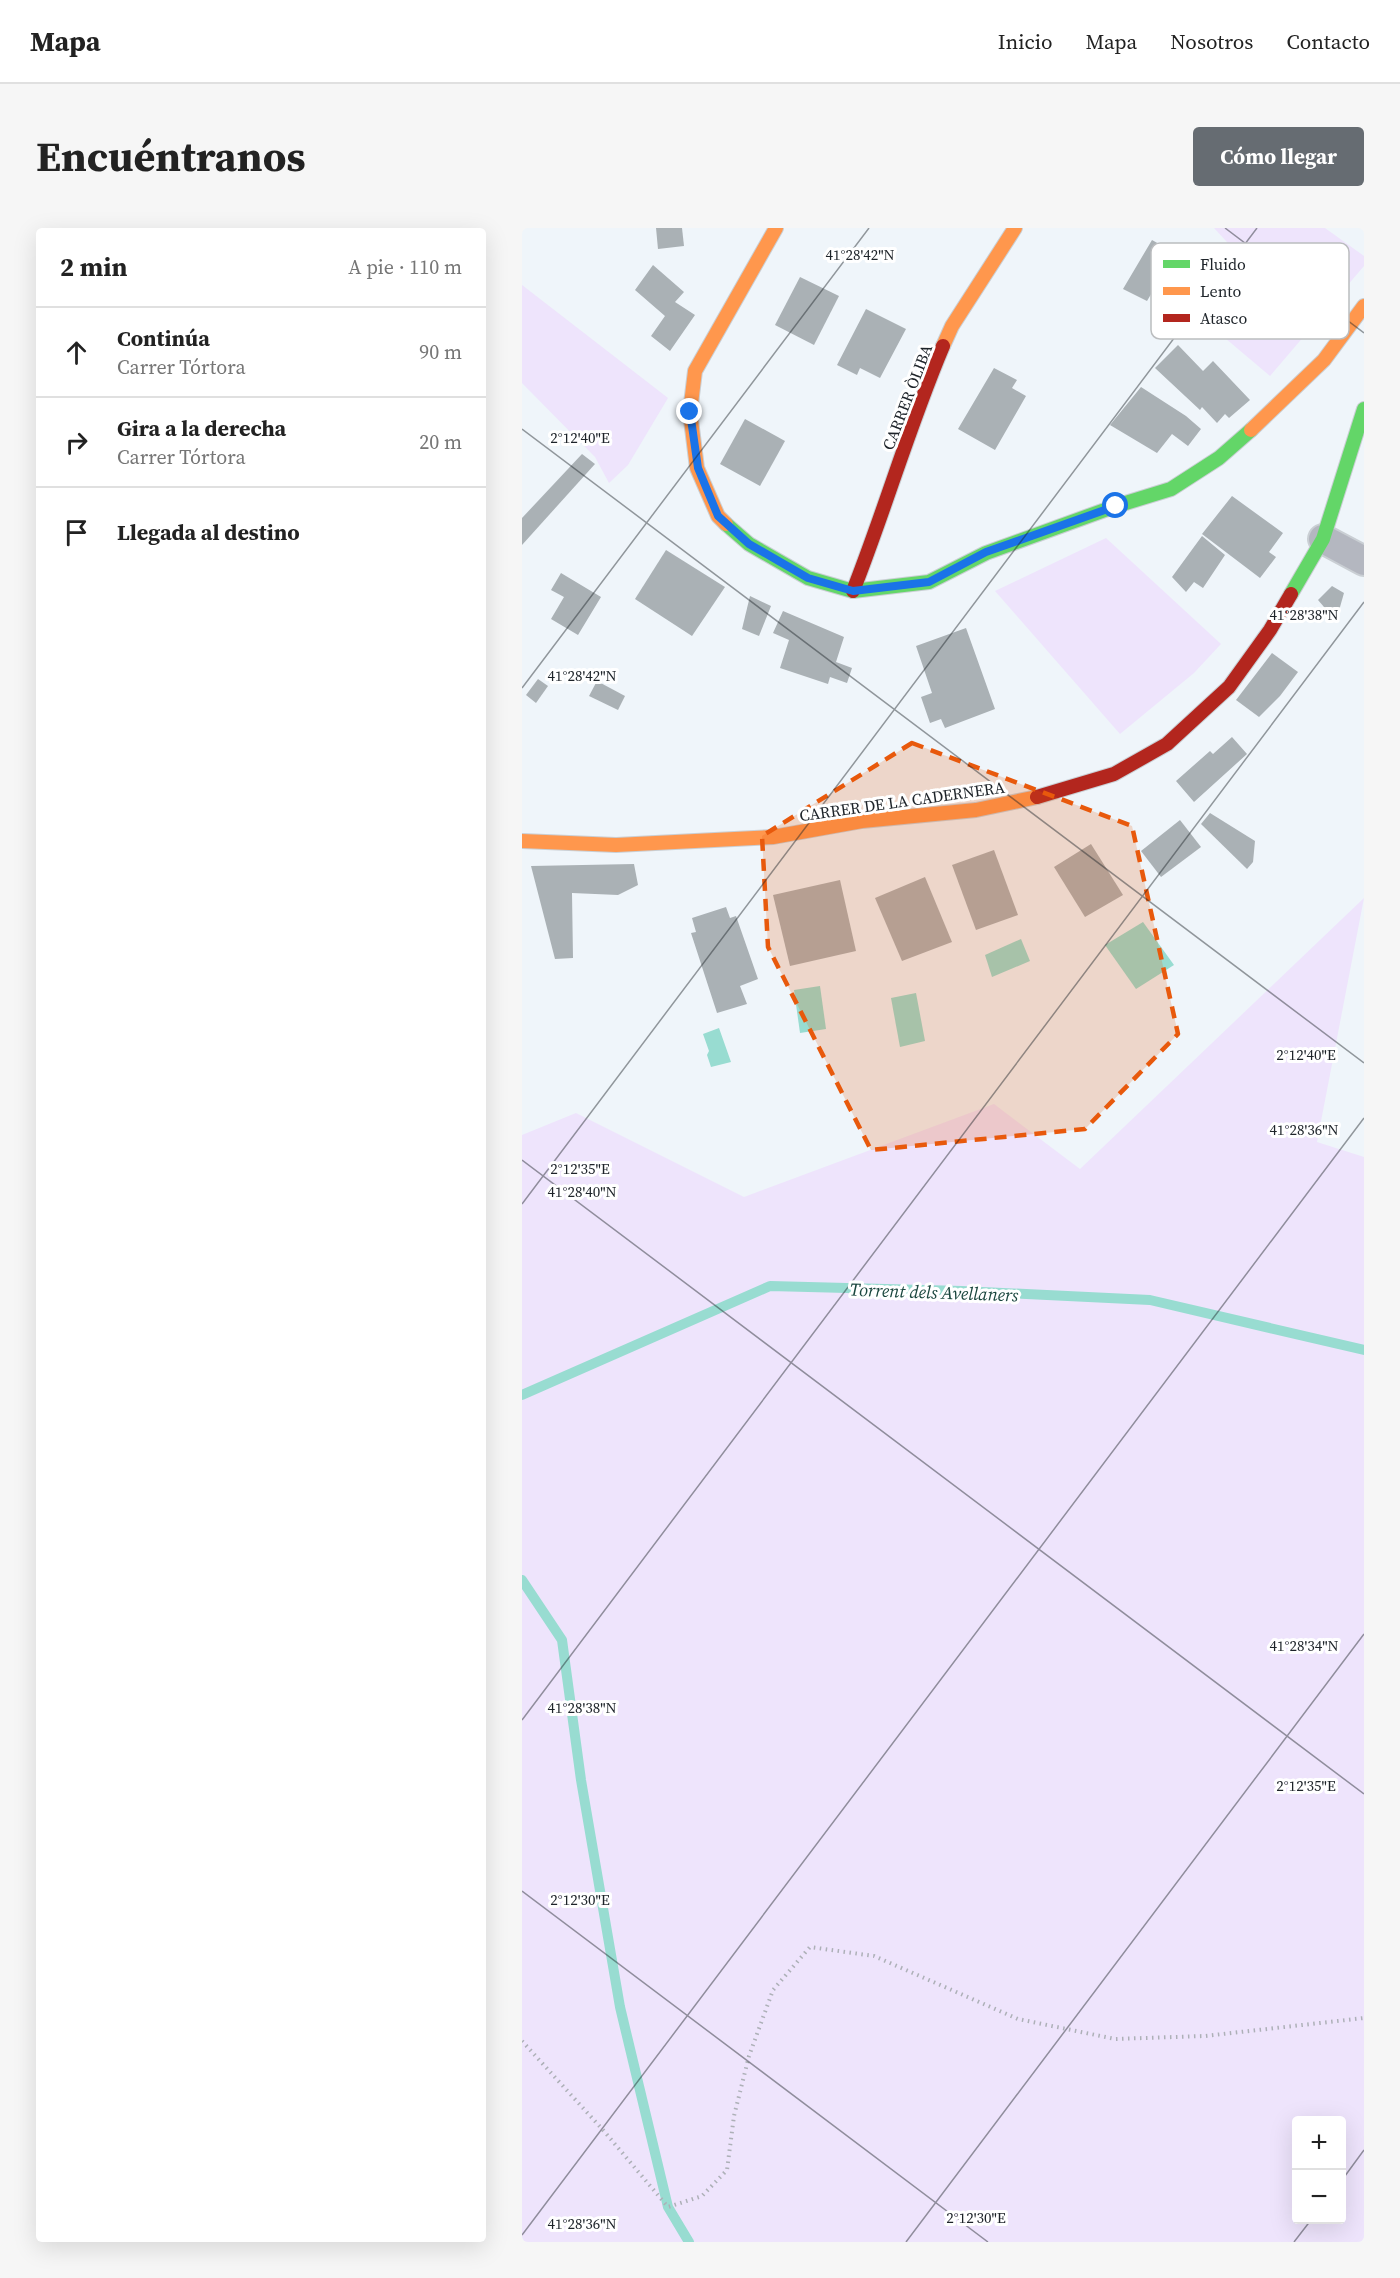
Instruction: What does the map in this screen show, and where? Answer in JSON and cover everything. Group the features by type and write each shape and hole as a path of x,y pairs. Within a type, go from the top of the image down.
{"street":[{"path":"776,228 695,370 690,412 698,468 718,516 749,544 808,578 853,591 929,582 986,552 1171,489 1219,458 1269,415 1324,360 1340,339"},
{"name":"CARRER ÒLIBA","path":"853,591 875,536 921,398 952,326 1016,228"},
{"path":"1349,326 1364,306"},
{"name":"CARRER DE LA CADERNERA","path":"522,841 616,845 773,837 862,821 976,810 1050,794 1114,774 1167,744 1229,687 1270,630 1323,539 1364,409"},
{"path":"1323,539 1364,561"}],"path":[{"path":"522,2041 603,2130 668,2207 702,2196 727,2170 734,2116 748,2056 773,1990 810,1947 874,1956 1018,2019 1115,2039 1205,2036 1364,2018"}],"highlighted area":[{"path":"912,743 1132,826 1178,1034 1085,1129 871,1150 768,947 762,836"}],"shaded area":[{"path":"1214,228 1325,228 1346,243 1228,243"},
{"path":"1349,245 1364,256 1364,266 1349,284"},
{"path":"522,285 668,398 628,465 609,483 595,457 522,383"},
{"path":"1226,339 1302,339 1270,376"},
{"path":"1106,538 1221,644 1194,673 1120,734 995,591"},
{"path":"1364,898 1317,1142 1364,1157 1364,2242 522,2242 522,1135 576,1113 744,1197 994,1104 1080,1169"},
{"path":"1143,922 1174,965 1136,989 1105,945"},
{"path":"1021,939 1030,961 992,977 985,955"},
{"path":"820,986 826,1029 800,1033 794,990"},
{"path":"916,993 925,1041 900,1047 891,998"},
{"path":"719,1028 731,1062 711,1067 707,1055 709,1051 703,1034"}],"building":[{"path":"656,228 682,228 684,246 658,249"},
{"path":"1152,240 1157,243 1151,243 1151,294 1147,301 1123,289"},
{"path":"653,265 684,292 675,302 695,315 670,351 651,336 665,316 635,290"},
{"path":"800,277 839,296 814,345 775,325"},
{"path":"866,309 906,329 880,378 860,368 857,375 837,365"},
{"path":"1178,345 1203,371 1213,361 1250,400 1229,418 1225,414 1217,423 1202,407 1200,410 1155,368"},
{"path":"994,368 1017,380 1012,388 1026,396 995,450 958,429"},
{"path":"1141,387 1186,416 1201,429 1188,446 1172,434 1157,453 1110,425"},
{"path":"745,419 785,441 760,486 720,464"},
{"path":"582,454 595,464 522,545 522,518"},
{"path":"1232,496 1283,533 1269,552 1276,557 1260,578 1202,534"},
{"path":"1202,536 1225,555 1203,588 1194,582 1186,592 1172,577"},
{"path":"666,550 725,587 692,636 635,599"},
{"path":"561,573 601,597 578,635 551,619 564,597 551,590"},
{"path":"1332,586 1344,593 1336,621 1318,600"},
{"path":"750,596 771,606 759,636 742,629"},
{"path":"783,611 844,637 836,662 852,668 847,683 830,677 828,684 780,668 789,640 773,633"},
{"path":"966,628 995,709 945,728 941,719 930,723 921,697 932,693 916,646"},
{"path":"1272,653 1298,672 1280,696 1259,717 1236,700"},
{"path":"538,679 548,686 536,703 526,695"},
{"path":"597,681 625,696 618,710 589,696"},
{"path":"1232,737 1247,754 1194,802 1176,781 1210,751 1213,754"},
{"path":"1210,813 1255,841 1253,862 1247,869 1201,824"},
{"path":"1180,820 1201,847 1161,877 1141,851"},
{"path":"1091,844 1123,895 1085,917 1054,867"},
{"path":"994,850 1018,915 976,930 952,865"},
{"path":"634,864 638,885 618,895 572,893 573,958 555,959 531,866"},
{"path":"925,877 952,942 902,961 875,898"},
{"path":"840,880 856,951 790,966 773,895"},
{"path":"726,907 730,918 736,916 758,979 740,986 747,1004 717,1013 691,933 696,932 692,918"}],"waterway":[{"name":"Torrent dels Avellaners","path":"522,1395 770,1286 962,1291 1150,1300 1364,1350"},
{"path":"522,1580 562,1640 581,1780 620,2007 668,2207 689,2242"}],"traffic: fast":[{"path":"1291,594 1323,539 1364,409"},
{"path":"726,524 749,544 808,578 853,591 929,582 986,553 1116,506 1171,489 1219,458 1251,430"}],"traffic: slow":[{"path":"726,524 718,516 697,468 690,412 695,371 776,228"},
{"path":"943,346 952,326 1015,228"},
{"path":"1349,326 1364,306"},
{"path":"1251,430 1324,360 1340,339"},
{"path":"522,841 616,845 773,837 862,821 976,810 1037,797"}],"traffic: jam":[{"path":"853,591 943,346"},
{"path":"1037,797 1114,774 1167,744 1229,687 1270,630 1291,594"}],"route":[{"path":"690,412 698,468 718,516 749,544 808,578 853,591 929,582 986,552 1116,506"}]}
